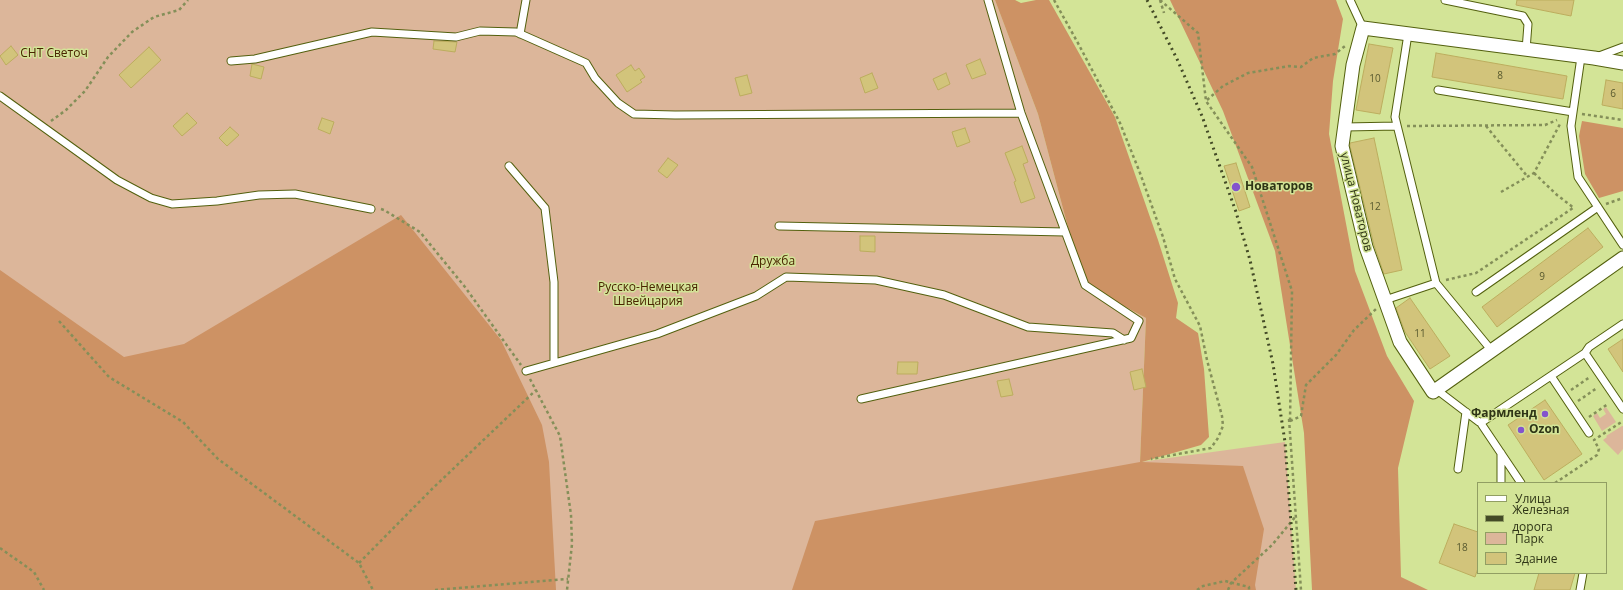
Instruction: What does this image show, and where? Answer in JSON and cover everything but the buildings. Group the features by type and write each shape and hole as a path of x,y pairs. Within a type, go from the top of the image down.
{"street":[{"path":"1362,30 1408,34 1623,63"},
{"name":"улица Новаторов","path":"1362,30 1353,65 1342,146 1364,240 1400,342 1433,392 1437,390"},
{"path":"1437,390 1623,258"}],"lane":[{"path":"520,34 526,0"},
{"path":"861,399 1124,340 1131,338 1139,321 1085,286 1064,232 1022,113 988,0"},
{"path":"1350,0 1362,30"},
{"path":"1445,0 1523,16 1528,24 1526,50"},
{"path":"231,61 255,59 372,32 456,38 480,31 516,32 586,63 595,78 618,103 634,114 1022,113"},
{"path":"1408,34 1394,117 1436,283 1492,351"},
{"path":"1623,47 1588,58 1573,112 1571,126 1578,177 1623,245"},
{"path":"1438,90 1573,112"},
{"path":"0,96 117,180 151,198 172,204 217,202 259,195 295,194 371,209"},
{"path":"1345,127 1397,126"},
{"path":"509,166 545,208 554,282 554,363"},
{"path":"1476,292 1598,207"},
{"path":"779,226 1064,232"},
{"path":"526,371 658,334 756,296 786,277 876,280 944,295 1028,327 1113,333 1124,340"},
{"path":"1385,300 1436,283"},
{"path":"1480,422 1483,422 1585,353 1589,347 1623,324"},
{"path":"1585,353 1623,409"},
{"path":"1551,376 1589,433"},
{"path":"1437,390 1480,422 1520,482"},
{"path":"1458,469 1466,412"},
{"path":"1501,453 1501,482"},
{"path":"1580,590 1583,574"}],"path":[{"path":"43,127 66,110 85,91 108,57 132,32 154,17 179,10 188,0"},
{"path":"1054,0 1120,123 1160,230 1175,279 1200,326 1206,360 1222,416 1223,426 1218,438 1211,448 1151,459"},
{"path":"1160,0 1164,13"},
{"path":"1160,0 1198,33 1206,101 1252,167 1292,291 1290,421 1301,590"},
{"path":"1206,101 1223,86 1248,74 1289,66 1301,67 1313,58 1334,54 1362,30"},
{"path":"1573,112 1623,120"},
{"path":"1397,126 1545,125 1561,118 1560,127 1534,172 1501,192"},
{"path":"1486,126 1527,176"},
{"path":"1534,172 1557,195 1584,216"},
{"path":"1598,207 1623,198"},
{"path":"1436,283 1476,273 1573,208"},
{"path":"371,209 384,210 420,232 465,287 526,371 560,436 572,530 567,590"},
{"path":"1290,421 1301,416 1306,385 1336,355 1354,330 1385,300"},
{"path":"59,321 109,377 183,422 218,459 359,563 373,590"},
{"path":"1564,395 1598,372"},
{"path":"1571,406 1605,383"},
{"path":"359,563 437,484 536,390"},
{"path":"1582,422 1616,399"},
{"path":"1289,414 1290,421"},
{"path":"1556,482 1597,455 1599,449 1594,440 1623,421"},
{"path":"1228,590 1231,583 1272,545 1296,516"},
{"path":"0,548 34,572 44,590"},
{"path":"435,590 568,579"},
{"path":"1197,590 1203,586 1225,581 1249,587 1249,590"}],"green space":[{"name":"Дружба","path":"0,0 995,0 1038,114 1083,284 1146,318 1140,462 1285,442 1296,590 0,590"},
{"path":"1606,407 1616,422 1602,431 1593,416 1597,413 1600,418 1606,414 1603,409"},
{"path":"1622,426 1623,449 1618,455 1603,440 1607,437 1606,436"}],"shaded area":[{"path":"995,0 1015,0 1021,3 1036,0 1049,0 1115,117 1158,240 1178,303 1176,318 1198,333 1204,369 1209,437 1201,445 1142,462 1243,466 1264,529 1255,585 1256,590 792,590 815,521 1140,462 1146,318 1083,284 1038,114"},
{"path":"1170,0 1336,0 1343,19 1333,81 1329,134 1355,271 1387,356 1414,401 1398,468 1401,577 1428,590 1312,590 1304,433 1275,251 1223,111"},
{"path":"1582,121 1623,128 1623,191 1599,198 1585,174 1579,136"},
{"path":"401,215 501,340 542,425 549,462 556,590 0,590 0,270 124,357 184,344"}],"railway":[{"path":"1147,0 1177,59 1202,116 1236,212 1250,260 1273,364 1285,442 1296,590"}],"place":[{"name":"Новаторов","path":"1236,187"},
{"name":"Фармленд","path":"1545,414"},
{"name":"Ozon","path":"1521,430"}],"park label":[{"name":"СНТ Светоч","path":"54,54"},
{"name":"Русско-Немецкая Швейцария","path":"648,295"}]}
